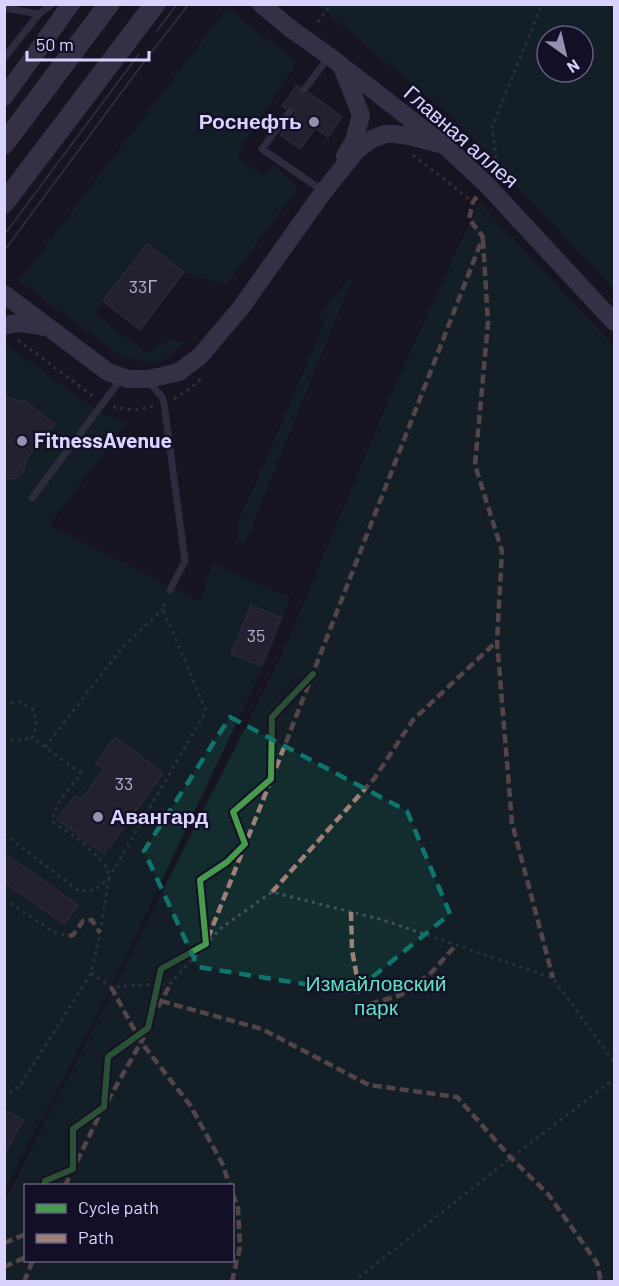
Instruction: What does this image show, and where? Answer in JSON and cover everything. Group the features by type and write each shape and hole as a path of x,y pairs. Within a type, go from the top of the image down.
{"main road":[{"path":"4,97 71,4"},
{"path":"4,144 109,4"},
{"path":"4,203 155,4"},
{"name":"Главная аллея","path":"261,4 444,145 487,185 615,322"},
{"path":"324,191 354,141 361,115 356,99 335,61"},
{"path":"4,294 108,372 128,379 147,379 179,372 200,356 240,309 324,191 357,150 372,139 385,134 409,136 444,145"},
{"path":"4,327 10,324 26,323 49,328"}],"lane":[{"path":"4,58 39,14 52,4"},
{"path":"4,8 39,14"},
{"path":"304,90 335,61"},
{"path":"290,111 262,149 324,191"},
{"path":"32,498 122,377"},
{"path":"147,379 162,397 164,403 186,561 170,590"}],"path":[{"path":"318,22 331,4"},
{"path":"498,174 492,127 542,4"},
{"path":"45,747 123,646 163,609 170,590"},
{"path":"4,834 80,891 95,890 109,878 206,711 163,609"},
{"path":"4,706 18,701 34,710 37,724 32,738"},
{"path":"4,1097 20,1086 91,973 109,878 107,867 100,859 73,835 54,823 52,818 57,805 81,773 32,738 14,741 5,737"},
{"path":"91,973 111,987 171,983 221,928 272,892 382,920 553,978 615,1062"},
{"path":"4,899 54,932 69,936"},
{"path":"353,1281 615,1079"}],"highlighted area":[{"path":"230,717 407,811 450,914 354,992 198,967 144,851"}],"green space":[{"path":"317,5 614,5 614,289 452,117"},
{"path":"227,8 297,61 237,157 263,176 273,164 298,188 226,285 184,272 147,244 94,314 147,353 171,339 184,343 159,364 123,358 19,281"},
{"name":"Измайловский парк","path":"479,202 614,346 614,1281 5,1281 5,1202 282,655 389,399"},
{"path":"352,279 245,543 238,541 238,521 325,322 318,319 346,282"},
{"name":"Авангард","path":"5,344 101,413 126,423 49,525 200,602 212,563 290,598 272,648 111,987 5,1189"}],"building":[{"name":"Роснефть","path":"297,85 300,87 301,95 309,93 342,117 328,137 315,128 300,149 281,135 295,115 293,106 285,108 282,106"},
{"path":"147,244 184,272 140,330 103,301"},
{"name":"FitnessAvenue","path":"4,396 23,402 24,400 54,424 27,458 23,472 17,478 4,480"},
{"path":"251,605 281,618 261,666 231,654"},
{"path":"115,737 163,773 104,854 57,819 75,796 82,799 104,769 96,763"},
{"path":"4,853 78,905 64,924 4,882"},
{"path":"4,1110 23,1120 4,1154"}],"tram line":[{"path":"157,31 177,4"},
{"path":"4,251 189,4"},
{"path":"4,235 139,54"}],"marked path":[{"path":"276,768 483,237 469,219 473,202 479,194"},
{"path":"483,240 488,323 475,465 502,551 497,641 512,823 553,978"},
{"path":"272,892 374,779 413,720 497,641"},
{"path":"208,938 269,785"},
{"path":"351,912 352,950 358,994"},
{"path":"69,936 73,935 83,921 92,920 100,933"},
{"path":"370,1004 401,995 432,972 456,945"},
{"path":"158,1007 171,983"},
{"path":"111,987 141,1042 190,1105 222,1163 229,1184"},
{"path":"161,1001 262,1029 369,1085 457,1097 511,1158 548,1194 597,1263 601,1282"},
{"path":"66,1184 98,1118 144,1037"},
{"path":"232,1282 240,1247 238,1208 234,1197"},
{"path":"4,1243 24,1235"},
{"path":"4,1267 24,1258"},
{"path":"24,1282 32,1262"}],"cycle path":[{"path":"45,1184 45,1181 73,1169 73,1129 104,1107 108,1057 148,1028 161,969 206,944 200,880 227,862 245,844 233,812 271,779 272,717 313,674"}],"place":[{"name":"Роснефть","path":"314,122"},
{"name":"FitnessAvenue","path":"22,441"},
{"name":"Авангард","path":"98,817"}]}
